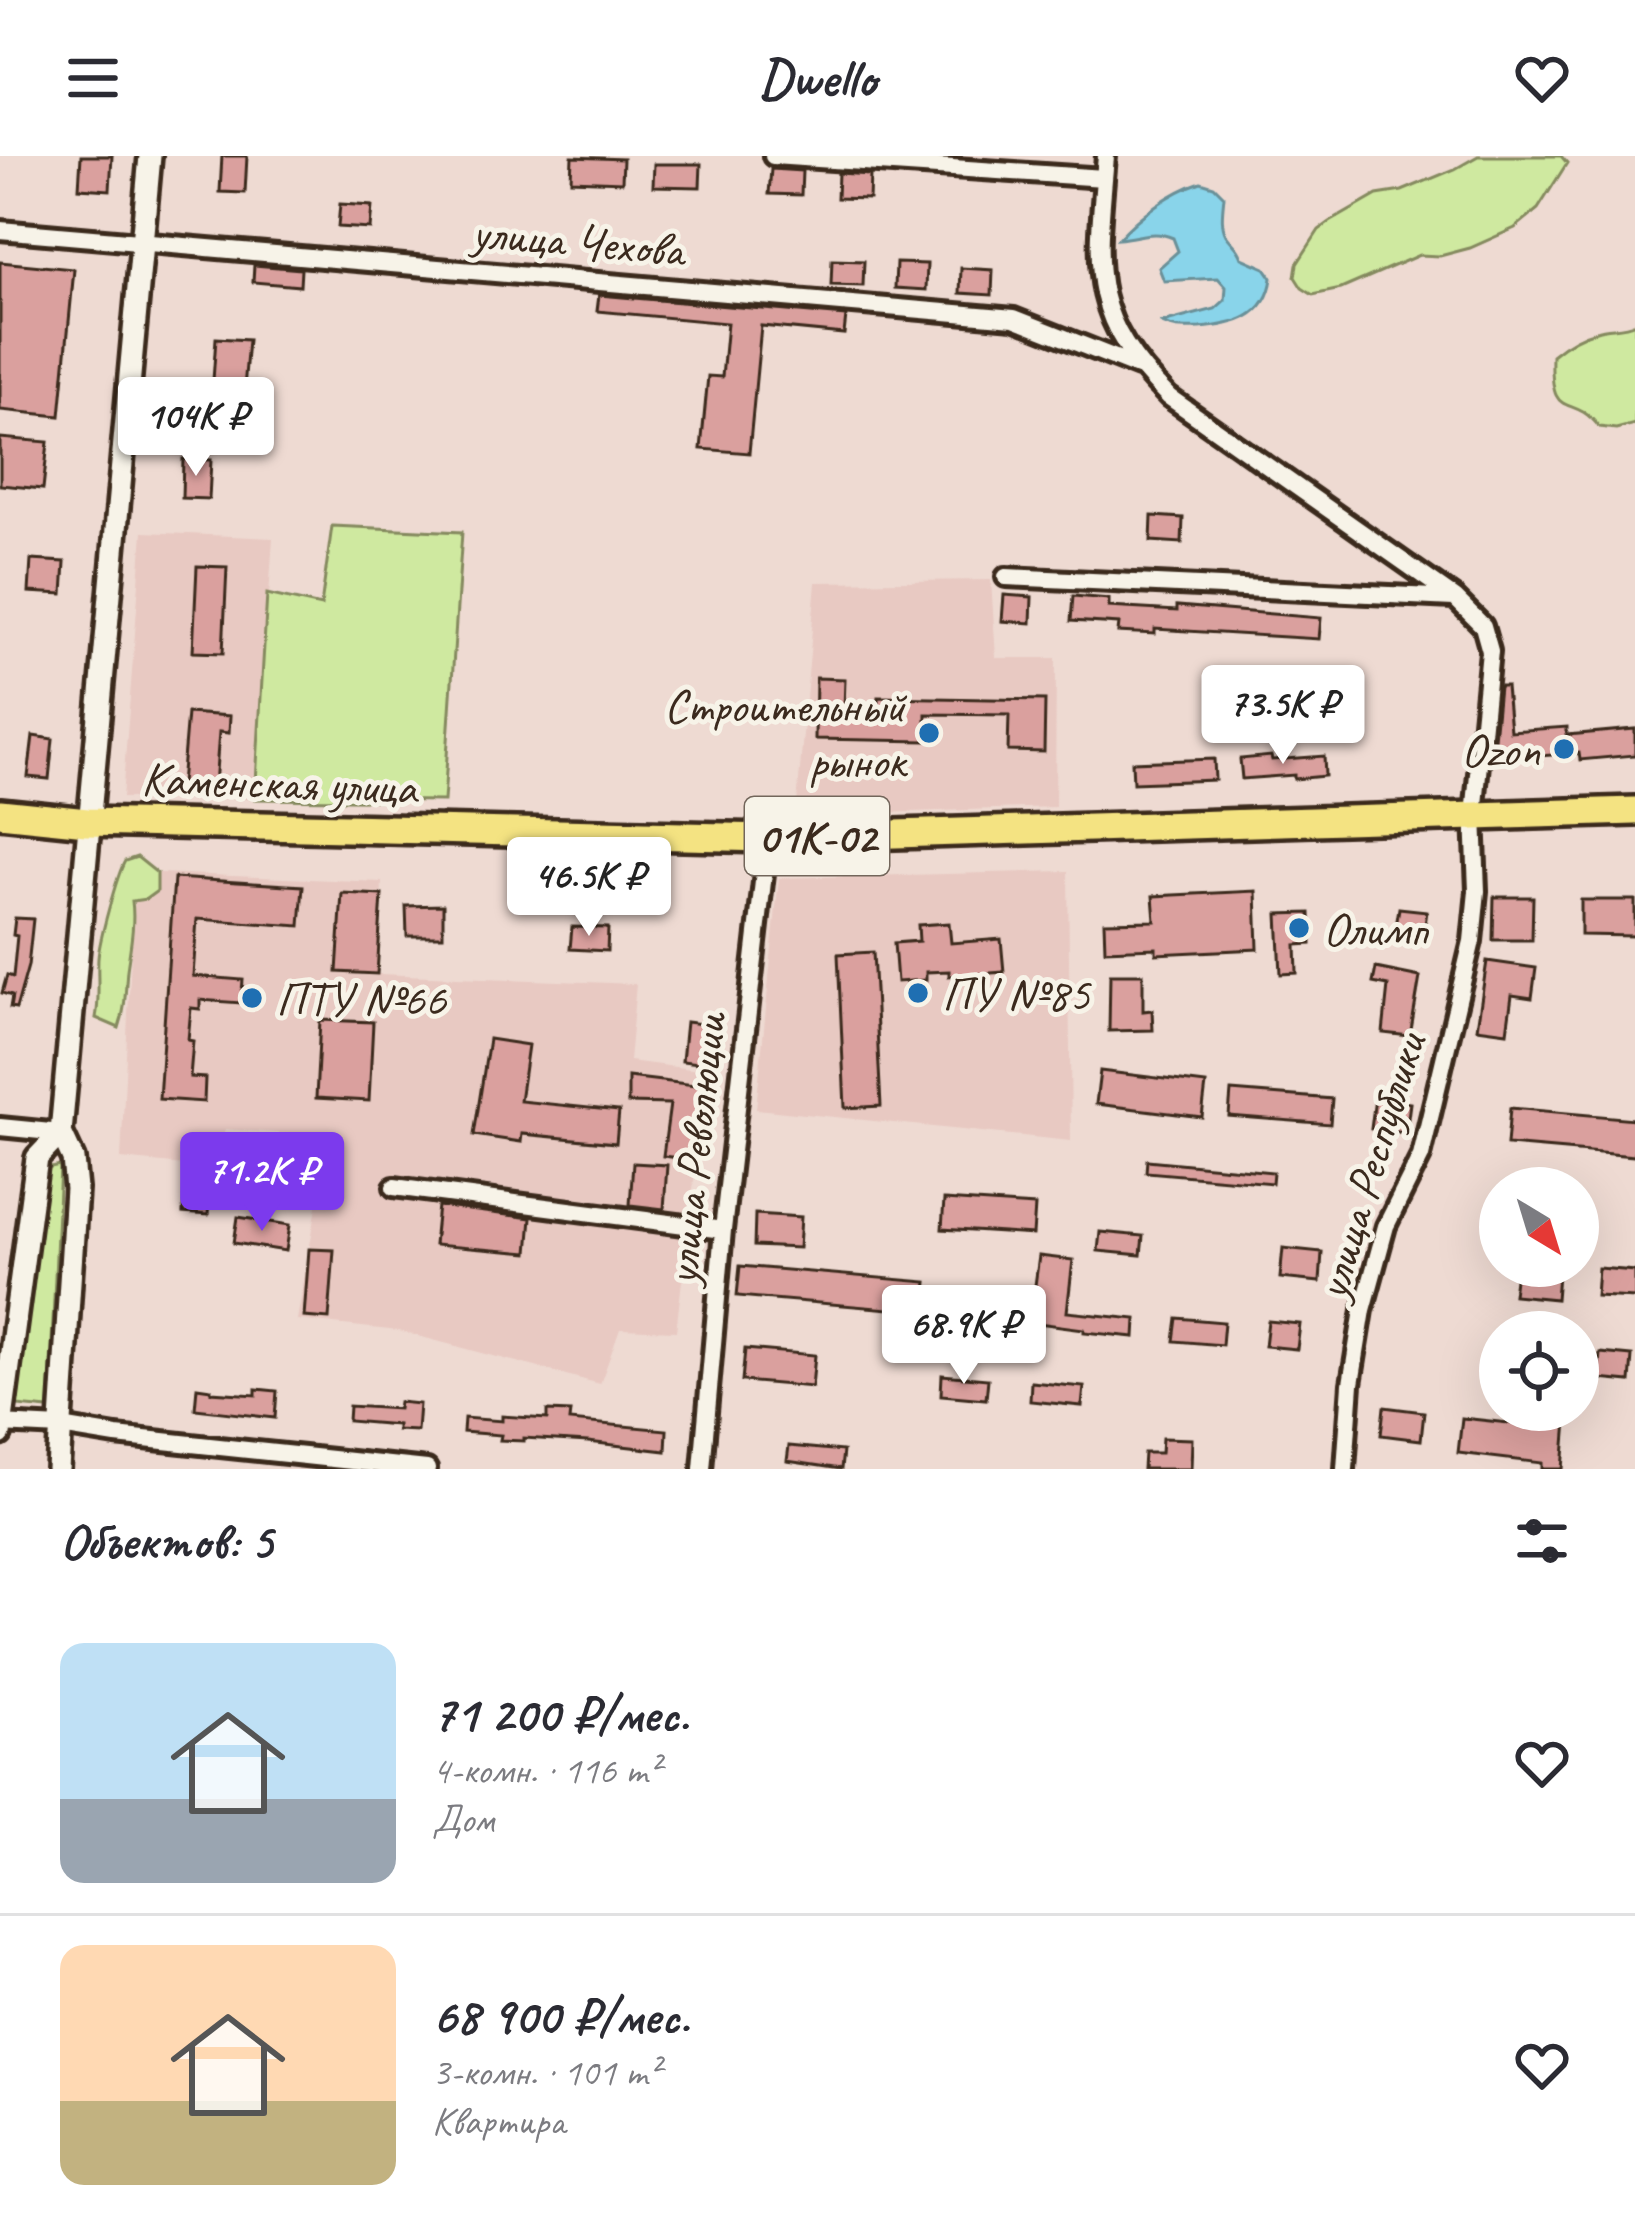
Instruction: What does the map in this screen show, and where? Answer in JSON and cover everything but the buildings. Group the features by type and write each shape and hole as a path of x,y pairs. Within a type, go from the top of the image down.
{"main road":[{"name":"Каменская улица","path":"0,813 87,822 768,838 1635,811"}],"street":[{"path":"58,1469 76,1189 73,1159 61,1133 150,156"},
{"path":"772,156 1104,178"},
{"path":"1106,156 1098,260 1103,293 1116,331 1139,368"},
{"name":"улица Чехова","path":"0,230 1014,318 1139,368"},
{"name":"улица Республики","path":"1139,368 1169,397 1455,598 1483,626 1490,651 1474,815 1478,892 1472,940 1421,1156 1386,1226 1363,1310 1345,1469"},
{"path":"1006,577 1455,598"},
{"name":"улица Революции","path":"702,1469 723,1230 768,838"},
{"path":"0,1127 61,1133"},
{"path":"0,1434 37,1158 61,1133"},
{"path":"394,1186 723,1230"},
{"path":"0,1424 427,1469"}],"shaded area":[{"path":"143,532 273,538 255,799 122,798"},
{"name":"Строительный рынок","path":"991,580 996,658 1056,658 1055,807 796,816 816,582"},
{"name":"ПУ №85","path":"1068,871 1071,1141 756,1109 779,878"},
{"path":"135,872 382,882 378,974 636,984 629,1061 707,1071 676,1331 620,1329 600,1384 399,1331 297,1320 329,1137 225,1129 216,1168 121,1159"}],"green space":[{"path":"1478,156 1561,156 1567,163 1538,209 1515,228 1470,248 1440,256 1419,255 1341,289 1313,295 1302,288 1295,277 1297,264 1319,230 1377,195 1402,191"},
{"path":"1635,323 1635,424 1599,427 1559,399 1552,355 1584,335"},
{"path":"332,526 462,532 444,801 255,799 267,594 321,606"},
{"path":"137,857 157,873 157,891 132,901 119,1028 96,1018 98,958 122,868 125,861"},
{"path":"60,1166 49,1409 17,1406 46,1169"}],"water":[{"path":"1201,182 1224,196 1224,231 1242,258 1265,268 1272,278 1263,302 1247,317 1213,327 1176,328 1162,323 1215,309 1225,300 1226,287 1218,278 1164,281 1159,268 1178,251 1173,238 1152,234 1118,239 1156,205"}],"place":[{"name":"Строительный рынок","path":"929,733"},
{"name":"Ozon","path":"1564,749"},
{"name":"Олимп","path":"1299,928"},
{"name":"ПУ №85","path":"918,993"},
{"name":"ПТУ №66","path":"252,998"}]}
